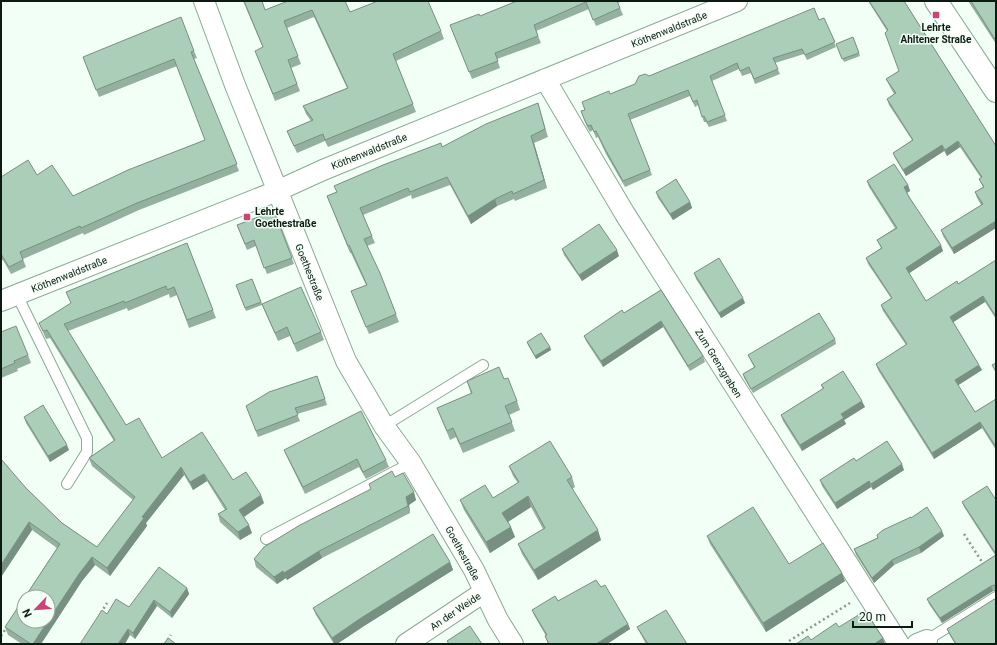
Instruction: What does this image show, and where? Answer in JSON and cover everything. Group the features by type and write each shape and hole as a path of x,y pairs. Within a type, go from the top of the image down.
{"main road":[{"path":"936,1 996,91"}],"street":[{"name":"Goethestraße","path":"204,1 235,85 346,361 384,426 412,463 474,570 498,620 513,644"},
{"name":"Köthenwaldstraße","path":"9,298 277,191 323,170 737,1"},
{"name":"Zum Grenzgraben","path":"545,79 625,214 899,644"},
{"name":"An der Weide","path":"406,644 484,592"}],"lane":[{"path":"9,298 85,431 88,441 87,452 67,484"},
{"path":"384,426 483,365"},
{"path":"266,539 412,463"},
{"path":"922,642 996,597"}],"path":[{"path":"964,534 988,571"},
{"path":"789,641 866,593"},
{"path":"100,615 107,603"},
{"path":"1,636 9,625"},
{"path":"165,644 172,635"}],"building":[{"path":"244,1 262,1 265,10 288,1 345,1 350,12 378,1 428,1 441,31 393,54 413,104 325,140 323,134 294,146 287,131 313,120 303,106 348,88 312,10 284,21 298,56 288,60 297,84 273,94 255,51 263,47"},
{"path":"517,1 617,1 620,8 593,20 586,2 534,25 538,36 495,53 498,61 469,72 450,25 479,14 480,16"},
{"path":"869,1 904,1 996,146 996,221 952,248 941,230 983,204 975,192 984,187 979,179 982,177 958,141 945,150 942,145 903,170 893,153 913,140 887,99 896,93 886,79 899,71 885,33 888,30"},
{"path":"971,1 996,1 996,41"},
{"path":"814,8 819,20 824,18 835,42 805,55 802,49 773,58 778,69 754,79 749,67 740,71 737,63 710,76 725,115 707,122 704,116 702,117 697,100 693,102 688,90 628,114 650,170 623,181 596,131 594,132 591,125 588,126 585,121 581,111 585,110 582,102 609,91 610,94 635,84 639,76 645,74 649,76"},
{"path":"181,17 194,51 191,52 237,164 137,203 81,228 80,226 20,252 23,260 9,267 1,254 1,177 28,160 37,175 52,165 73,196 128,170 205,140 174,59 96,90 83,57"},
{"path":"853,37 859,53 842,59 836,44"},
{"path":"538,103 545,129 531,136 544,180 513,194 512,191 495,199 468,216 447,177 410,192 408,188 360,208 372,236 364,239 380,273 396,314 366,327 351,291 367,285 349,245 348,246 327,196 337,192 334,186 383,165 441,143 442,147 486,124"},
{"path":"894,164 908,185 904,187 909,197 941,245 906,268 926,301 957,281 958,284 996,260 996,317 983,296 950,317 979,365 955,380 975,412 996,399 996,447 980,422 932,453 876,364 907,344 881,305 892,298 866,258 882,248 877,240 897,228 867,181"},
{"path":"676,179 690,202 670,214 656,192"},
{"path":"274,211 292,258 264,268 254,240 245,244 237,225"},
{"path":"599,224 617,250 579,275 562,249"},
{"path":"187,243 213,310 187,320 174,287 167,290 166,286 125,303 124,301 64,324 126,425 139,418 162,458 202,432 233,480 246,472 261,495 239,510 249,525 238,532 218,514 227,509 204,474 190,482 181,467 142,517 144,518 107,568 92,557 56,609 56,589 30,589 60,544 29,522 1,565 1,459 26,488 62,523 97,547 135,497 89,458 115,440 47,330 43,331 39,323 71,303 66,292"},
{"path":"719,258 743,298 719,313 694,273"},
{"path":"252,279 261,302 245,308 236,285"},
{"path":"301,287 321,332 294,344 287,327 275,333 262,304"},
{"path":"661,290 703,356 688,366 661,321 601,361 584,336 622,310 624,313"},
{"path":"819,313 835,339 751,389 743,374 755,367 748,355"},
{"path":"16,326 28,355 1,369 1,332"},
{"path":"541,333 550,347 535,356 527,342"},
{"path":"996,363 996,372 992,365"},
{"path":"499,367 504,379 508,378 517,401 505,406 512,422 460,444 453,428 447,431 437,408 472,393 467,381"},
{"path":"843,371 862,401 841,414 844,418 800,445 781,415 824,388 821,385"},
{"path":"317,376 325,399 295,408 298,415 256,431 246,406 269,392"},
{"path":"43,405 67,445 48,456 24,417"},
{"path":"361,411 386,460 363,472 357,459 303,487 284,450"},
{"path":"550,441 572,477 567,480 598,530 534,570 518,544 545,528 528,496 502,513 511,527 486,542 460,500 485,485 493,498 519,482 509,466"},
{"path":"887,441 902,464 871,484 869,481 835,503 820,480 854,458 856,461"},
{"path":"392,471 395,477 403,473 414,492 406,497 408,506 319,551 284,573 283,571 274,577 254,559 264,547 300,525 371,489 369,484"},
{"path":"987,486 996,500 996,554 962,502"},
{"path":"753,507 789,564 823,543 842,573 763,623 707,536"},
{"path":"927,507 942,531 919,547 892,560 872,578 854,549 878,538 877,535 883,530 911,518"},
{"path":"433,534 450,562 332,638 313,608"},
{"path":"996,555 996,586 991,586 940,618 927,599"},
{"path":"159,567 187,588 170,612 154,600 133,633 128,629 118,644 80,644 102,610 107,614 116,599 129,607"},
{"path":"596,580 601,587 605,585 628,624 596,644 549,644 545,636 547,635 532,610 555,596 558,601"},
{"path":"996,598 996,644 956,644 947,629"},
{"path":"16,610 16,629 43,629 33,644 31,644 5,627"},
{"path":"666,610 687,644 648,644 637,627"},
{"path":"865,611 883,638 874,644 796,644 808,636 811,640 836,623 839,627"},
{"path":"470,626 482,644 449,644 447,641"},
{"path":"168,638 176,644 164,644"}],"place":[{"name":"Lehrte Ahltener Straße","path":"936,15"},
{"name":"Lehrte Goethestraße","path":"247,217"}]}
